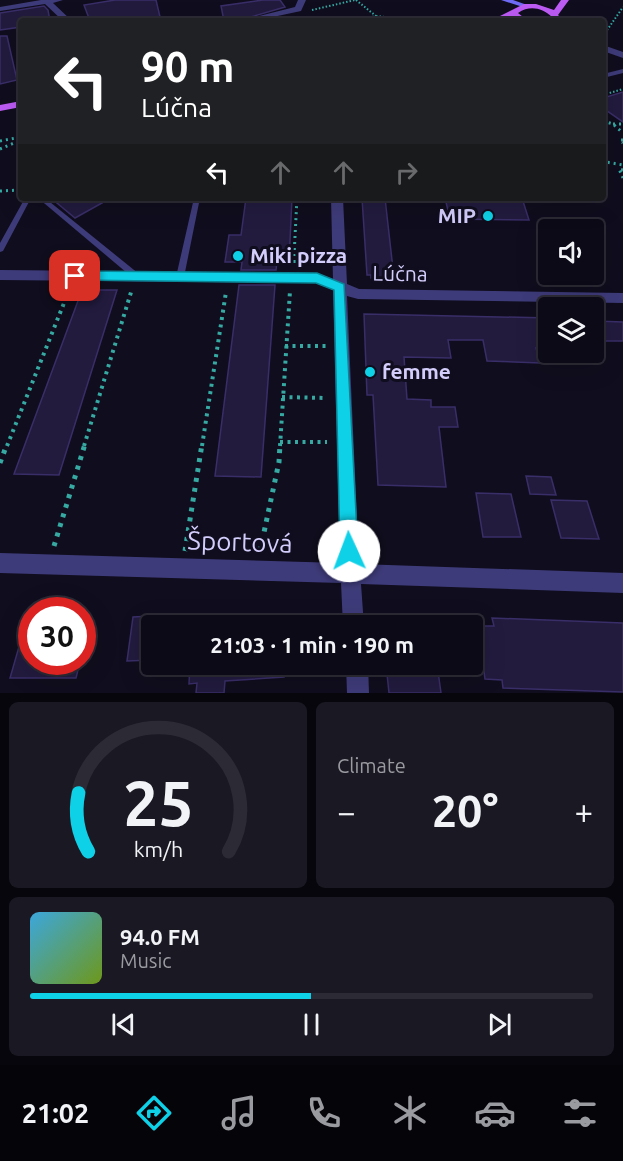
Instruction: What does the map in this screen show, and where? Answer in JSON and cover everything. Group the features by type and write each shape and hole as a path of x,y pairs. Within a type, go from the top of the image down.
{"main road":[{"path":"541,7 563,0"},
{"path":"555,18 563,0"},
{"path":"501,18 529,2 541,7 554,18"},
{"path":"514,12 521,18"},
{"path":"0,108 18,105"}],"street":[{"path":"0,9 59,0"},
{"path":"257,18 298,9 302,0"},
{"path":"499,0 514,12"},
{"path":"505,0 529,2"},
{"path":"46,1 65,18"},
{"path":"606,49 623,55"},
{"path":"337,201 353,615"},
{"name":"Lúčna","path":"0,275 317,278 358,294 623,298"},
{"name":"Športová","path":"0,563 256,569 486,580 623,583"},
{"path":"357,675 358,693"}],"lane":[{"path":"606,75 623,71"},
{"path":"0,249 26,201"},
{"path":"45,201 136,276"},
{"path":"180,277 196,201"}],"path":[{"path":"302,12 355,0 376,16"},
{"path":"606,31 623,7"},
{"path":"368,18 376,16 393,18"},
{"path":"606,94 623,89"},
{"path":"606,119 623,133"},
{"path":"613,124 623,124"},
{"path":"0,141 18,138"},
{"path":"0,149 18,140"},
{"path":"606,162 623,165"},
{"path":"623,170 619,170 623,178"},
{"path":"0,191 18,190"},
{"path":"256,569 279,462 285,346 293,278 297,201"},
{"path":"0,463 75,276"},
{"path":"49,564 136,276"},
{"path":"183,568 228,276"},
{"path":"285,346 342,346"},
{"path":"282,397 344,398"},
{"path":"280,442 345,442"}],"building":[{"path":"115,0 156,0 160,18 89,18 84,5"},
{"path":"280,0 285,7 247,18 223,18 221,6"},
{"path":"44,6 48,10 49,18 18,18 18,27 0,30 0,13"},
{"path":"0,36 7,36 17,80 0,84"},
{"path":"623,92 623,122 606,110 606,97"},
{"path":"55,201 106,201 75,218"},
{"path":"246,201 292,201 289,262 277,262 276,270 241,270 242,262 225,262 229,235 241,235"},
{"path":"362,201 385,201 394,278 371,278 371,275 367,275"},
{"path":"446,201 523,201 529,220 450,219"},
{"path":"239,285 275,285 261,477 215,476"},
{"path":"82,290 117,290 59,475 14,474"},
{"path":"364,314 538,318 538,348 536,348 538,363 487,361 483,340 448,340 451,358 404,357 407,399 431,400 431,407 455,407 458,427 439,427 446,487 378,485 373,395 367,395"},
{"path":"604,321 623,322 623,341 604,341"},
{"path":"526,476 551,477 556,495 530,494"},
{"path":"476,493 511,494 521,537 483,537"},
{"path":"551,500 587,501 599,539 561,538"},
{"path":"133,617 141,617 141,660 127,661"},
{"path":"492,618 623,623 623,692 503,688 502,680 485,679 483,626 494,626"},
{"path":"18,650 18,675 77,675 76,678 10,678"},
{"path":"189,675 284,675 284,677 225,681 224,693 196,693 197,683 189,684"},
{"path":"387,675 439,675 441,693 389,693"}],"place":[{"name":"MIP","path":"488,216"},
{"name":"Miki pizza","path":"238,256"},
{"name":"femme","path":"370,372"}],"route":[{"path":"75,276 317,278 340,287 349,551"}]}
